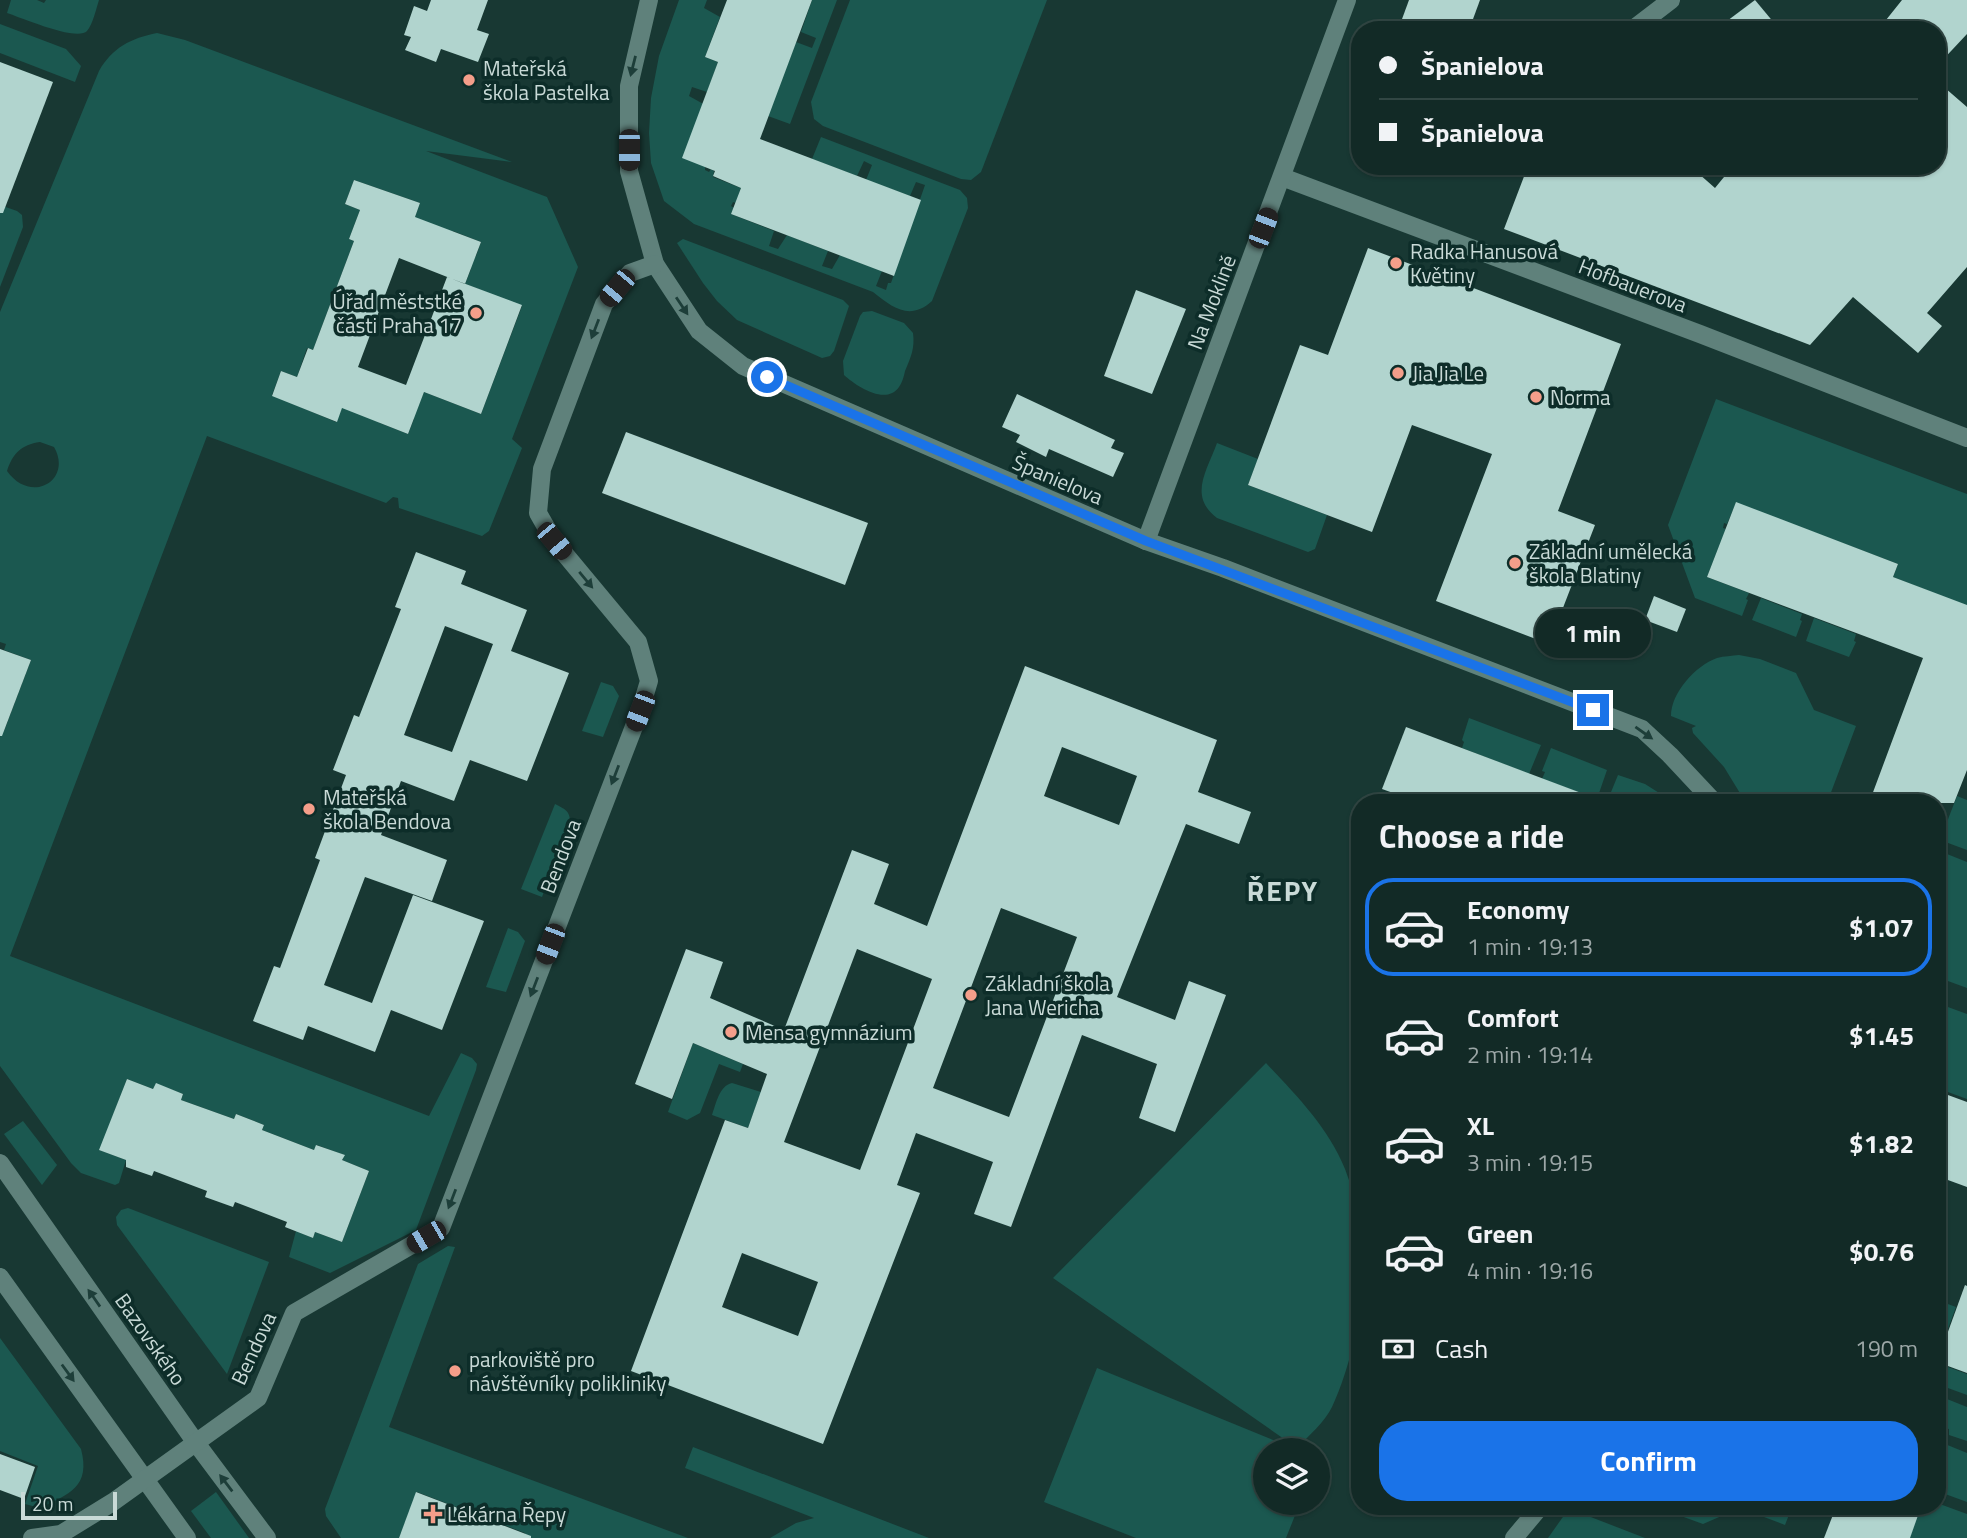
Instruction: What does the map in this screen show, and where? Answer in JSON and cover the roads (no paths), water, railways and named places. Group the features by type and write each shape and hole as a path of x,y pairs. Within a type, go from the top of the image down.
{"street":[{"name":"Španielova","path":"649,0 628,86 629,171 655,264 699,331 743,366 1146,541 1642,729 1707,794"},
{"name":"Na Moklině","path":"1146,541 1347,0"},
{"path":"1644,21 1671,0"},
{"name":"Hofbauerova","path":"1282,177 1967,438"},
{"name":"Bendova","path":"32,1538 61,1534 113,1502 258,1398 294,1313 441,1228 640,711 649,681 638,642 554,541 538,513 542,469 604,304 631,273 655,264"},
{"name":"Bazovského","path":"0,1163 196,1443 267,1538"},
{"path":"0,1277 187,1538"},
{"path":"1514,1538 1533,1515"}],"place":[{"name":"Mateřská škola Pastelka","path":"469,80"},
{"name":"Radka Hanusová Květiny","path":"1396,263"},
{"name":"Úřad měststké části Praha 17","path":"476,313"},
{"name":"Jia Jia Le","path":"1398,373"},
{"name":"Norma","path":"1536,397"},
{"name":"Základní umělecká škola Blatiny","path":"1515,563"},
{"name":"Mateřská škola Bendova","path":"309,809"},
{"name":"Základní škola Jana Wericha","path":"971,995"},
{"name":"Mensa gymnázium","path":"731,1032"},
{"name":"parkoviště pro návštěvníky polikliniky","path":"455,1371"},
{"name":"Lékárna Řepy","path":"433,1514"}],"district":[{"name":"ŘEPY","path":"1283,890"}]}
